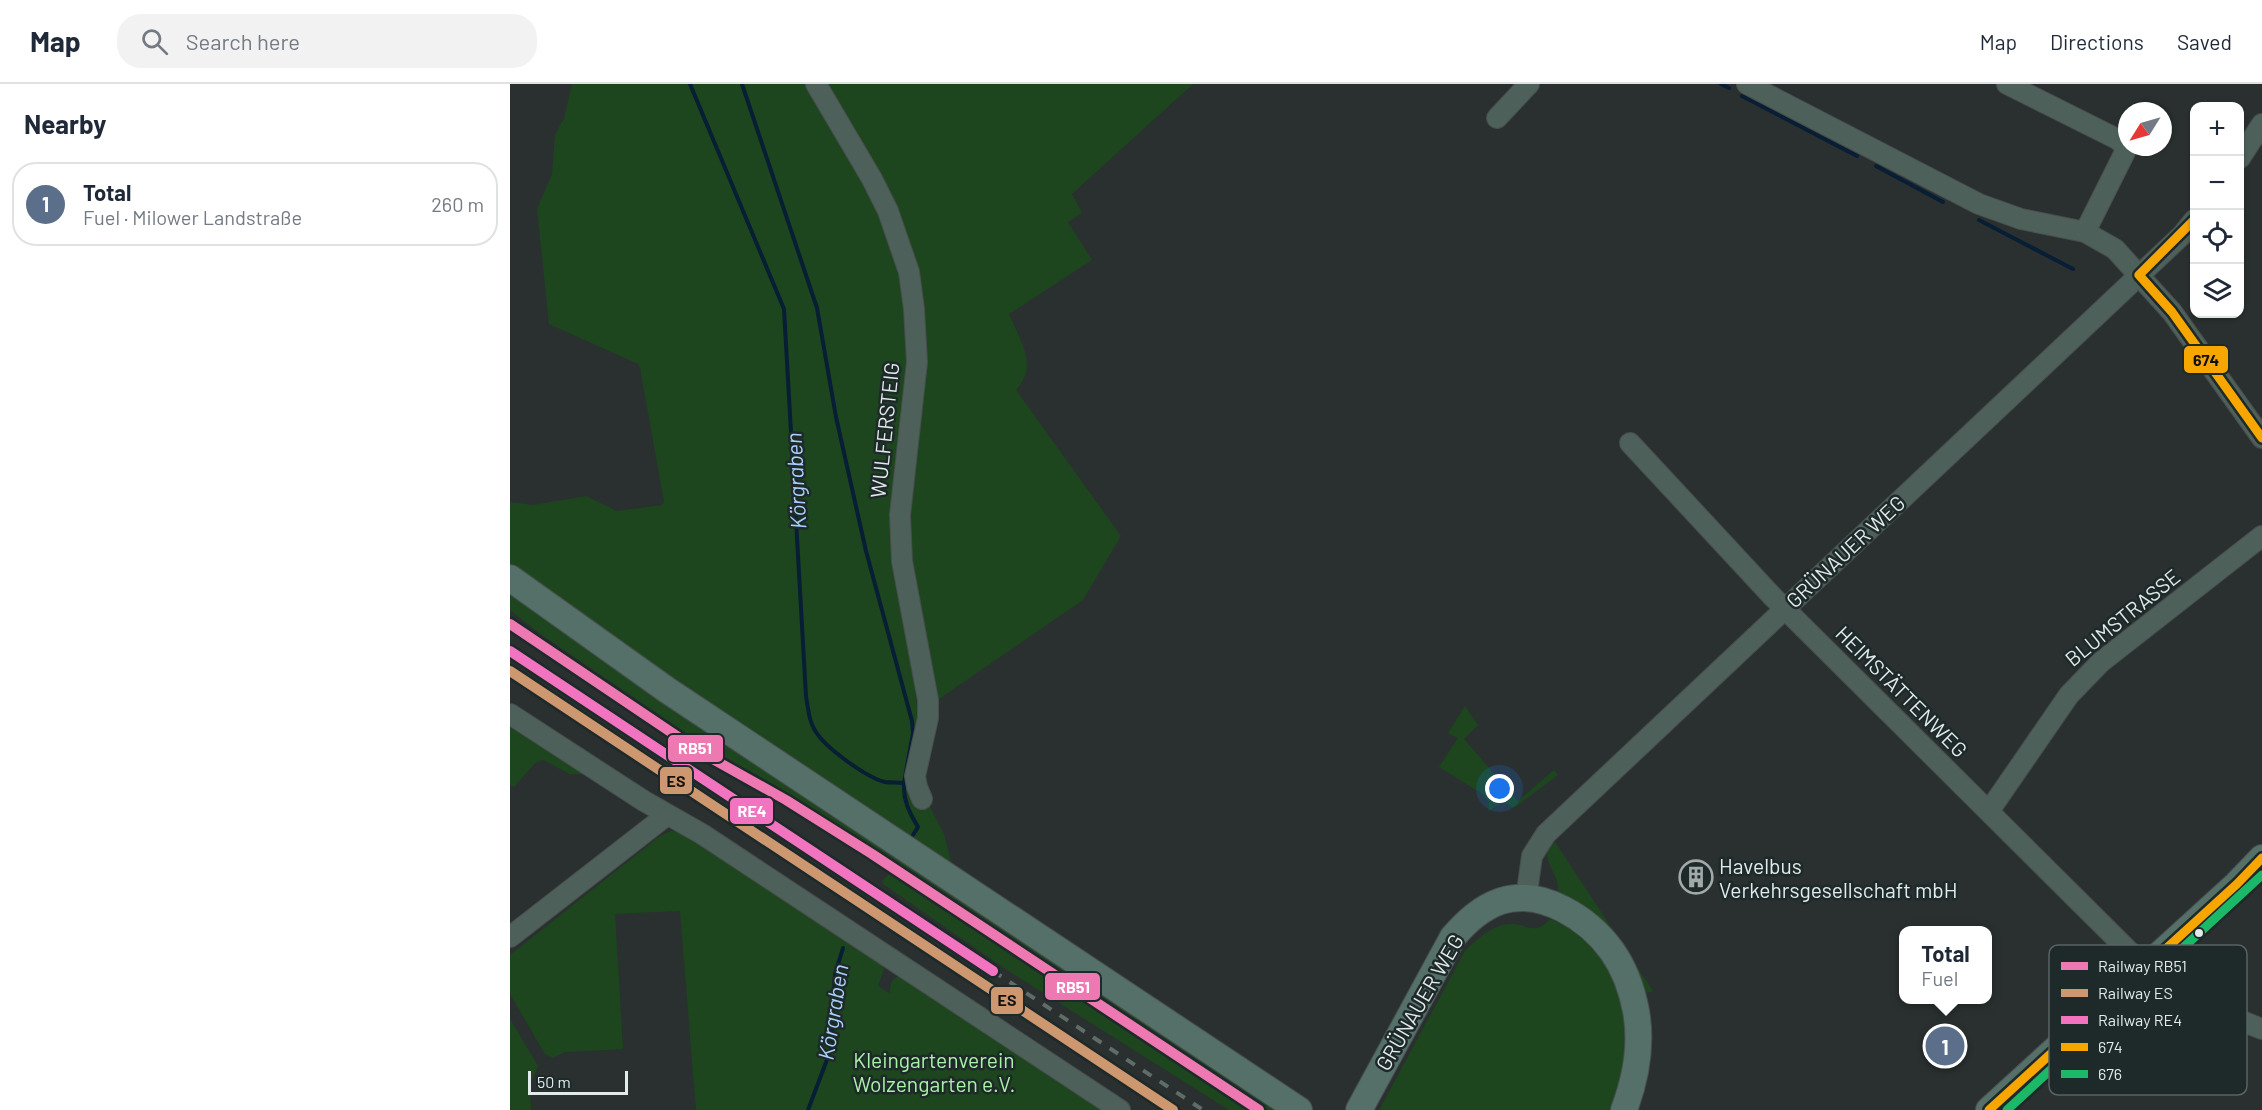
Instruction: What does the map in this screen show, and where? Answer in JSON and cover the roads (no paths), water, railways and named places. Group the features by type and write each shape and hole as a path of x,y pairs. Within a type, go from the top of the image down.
{"main road":[{"path":"510,578 598,643 677,697 1299,1110"},
{"path":"2170,945 2262,858"},
{"path":"2237,884 2262,867"},
{"name":"GRÜNAUER WEG","path":"1359,1110 1454,937 1468,920 1483,910 1502,901 1526,899 1551,904 1575,916 1602,939 1622,967 1632,996 1638,1032 1635,1072 1624,1110"},
{"path":"1989,1110 2049,1055"}],"street":[{"name":"WULFERSTEIG","path":"816,84 872,179 888,211 909,272 917,362 900,515 902,561 928,700 928,718 915,776 922,799"},
{"path":"1497,118 1529,84"},
{"path":"1747,84 1979,204 2021,219 2085,232 2115,249 2172,312 2262,438"},
{"path":"2007,84 2124,145 2125,152 2085,232"},
{"path":"2241,156 2262,124"},
{"name":"GRÜNAUER WEG","path":"1526,899 1533,856 1537,845 1546,834 2139,275 2190,224"},
{"name":"HEIMSTÄTTENWEG","path":"1630,443 1785,607 2124,945"},
{"name":"BLUMSTRASSE","path":"1989,811 2043,731 2080,682 2101,662 2262,536"},
{"path":"510,714 610,779 702,834 1120,1110"},
{"path":"510,937 667,814"},
{"name":"HEIMSTÄTTENWEG","path":"2247,1023 2262,1029"}],"waterway":[{"name":"Körgraben","path":"690,84 784,309 806,696 810,719 821,739 858,769 885,782 904,783 907,806 918,827 913,835"},
{"path":"742,84 817,308 836,417 866,551 912,721 913,733 904,783"},
{"path":"1721,84 1729,88"},
{"path":"1742,96 1857,156"},
{"path":"1876,166 1943,202"},
{"path":"1979,220 2073,269"},
{"name":"Körgraben","path":"808,1110 831,1049 835,974 843,948"}],"railway":[{"path":"993,971 1203,1110"}],"rail line":[{"name":"RB51","path":"510,624 702,753 786,800 872,854 1259,1110"},
{"name":"RE4","path":"510,651 993,971"},
{"name":"ES","path":"510,671 1173,1110"}],"place":[{"name":"Havelbus Verkehrsgesellschaft mbH","path":"1696,877"},
{"name":"Total","path":"1945,1046"}],"park label":[{"name":"Kleingartenverein Wolzengarten e.V.","path":"934,1071"}]}
